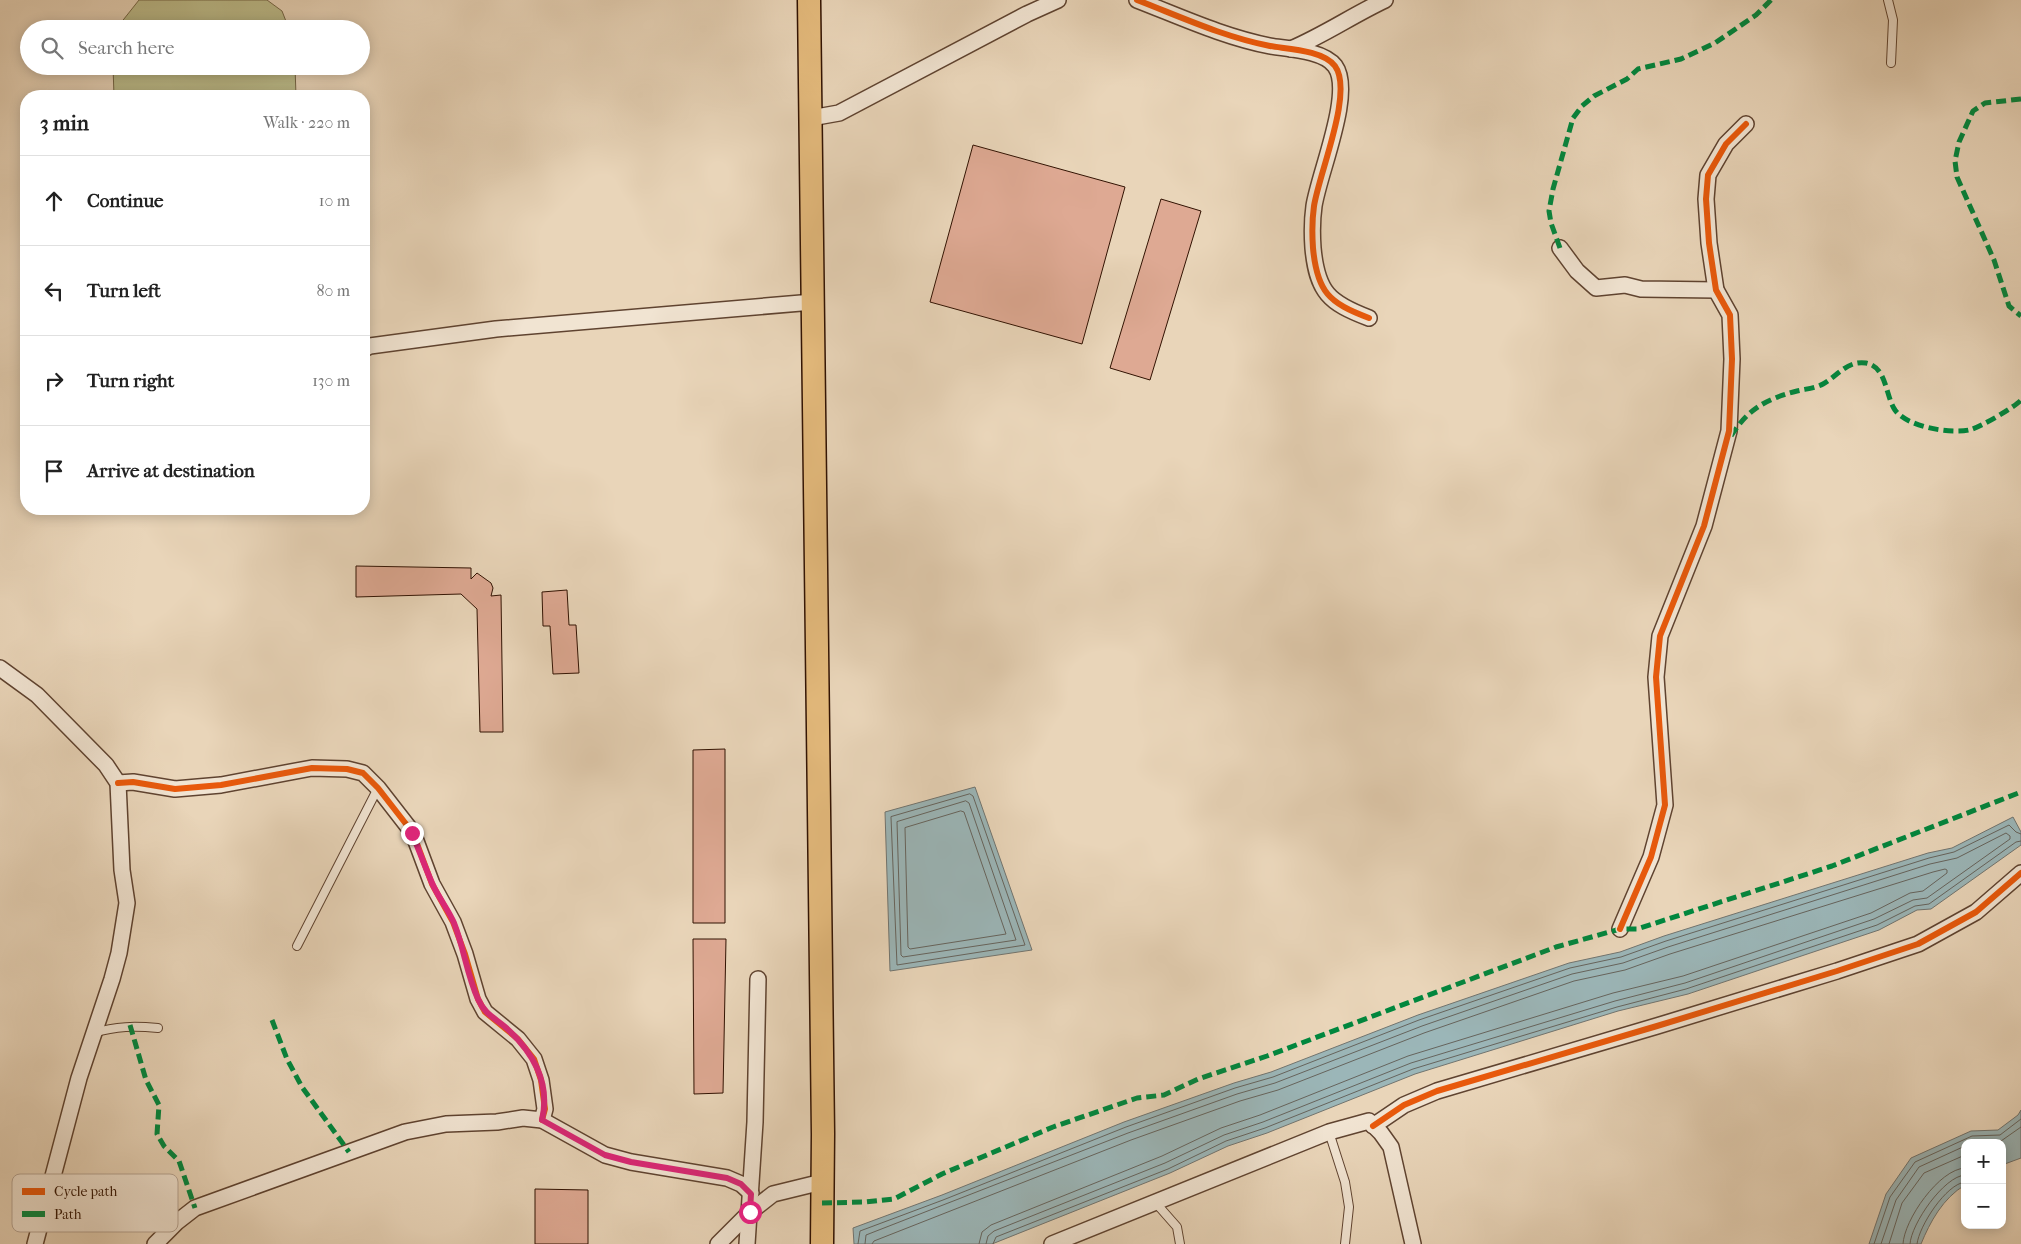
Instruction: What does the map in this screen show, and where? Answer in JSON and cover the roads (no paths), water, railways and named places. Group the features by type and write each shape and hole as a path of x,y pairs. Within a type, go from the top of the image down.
{"main road":[{"path":"809,0 822,1244"}],"street":[{"path":"811,118 839,113 1027,14 1058,0"},
{"path":"1137,0 1210,29 1269,46 1316,55 1335,66 1340,85 1341,105 1314,206 1312,232 1315,268 1324,290 1330,298 1344,308 1369,318"},
{"path":"1291,49 1318,38 1385,0"},
{"path":"1620,929 1651,857 1665,805 1656,676 1660,636 1704,526 1729,431 1732,359 1730,315 1716,290 1708,234 1706,199 1708,175 1726,144 1746,124"},
{"path":"1560,248 1577,271 1596,288 1624,285 1641,289 1716,290"},
{"path":"370,346 496,329 813,302"},
{"path":"0,668 37,695 106,765 118,783 122,870 127,903 119,953 79,1078 54,1174"},
{"path":"118,783 133,782 175,789 221,785 312,768 347,769 363,773 378,788 412,833 432,884 453,922 465,954 478,999 485,1012 518,1039 534,1059 541,1080 545,1108 542,1120"},
{"path":"1373,1126 1404,1105 1437,1091 1838,971 1918,944 1976,912 2021,873"},
{"path":"747,1244 751,1194 758,978"},
{"path":"178,1222 195,1208 405,1132 446,1124 497,1122 523,1118 542,1120 605,1155 631,1162 727,1178 741,1184 751,1194"},
{"path":"1052,1244 1329,1132 1368,1121 1391,1147 1413,1244"},
{"path":"718,1244 750,1212 773,1194 822,1192"},
{"path":"155,1244 168,1232"}],"lane":[{"path":"1888,0 1893,20 1891,64"},
{"path":"298,946 378,788"},
{"path":"94,1033 108,1028 130,1025 158,1028"},
{"path":"1329,1132 1345,1182 1349,1207 1345,1244"},
{"path":"1155,1202 1176,1227 1180,1244"}],"water":[{"path":"975,787 1032,950 890,971 885,812"},
{"path":"2013,817 2021,832 2021,845 1931,909 1917,910 1879,930 1688,994 1618,1011 1415,1074 1267,1133 1228,1146 1170,1173 992,1244 854,1244 853,1228 942,1195 1124,1122 1234,1083 1271,1072 1418,1015 1569,963 1620,952 1664,936 1928,853 1952,848"},
{"path":"2021,1110 2021,1158 2006,1164 2006,1139 1961,1139 1961,1188 1938,1211 1921,1244 1869,1244 1886,1194 1911,1158 1971,1131 1998,1130 2018,1115"}]}
